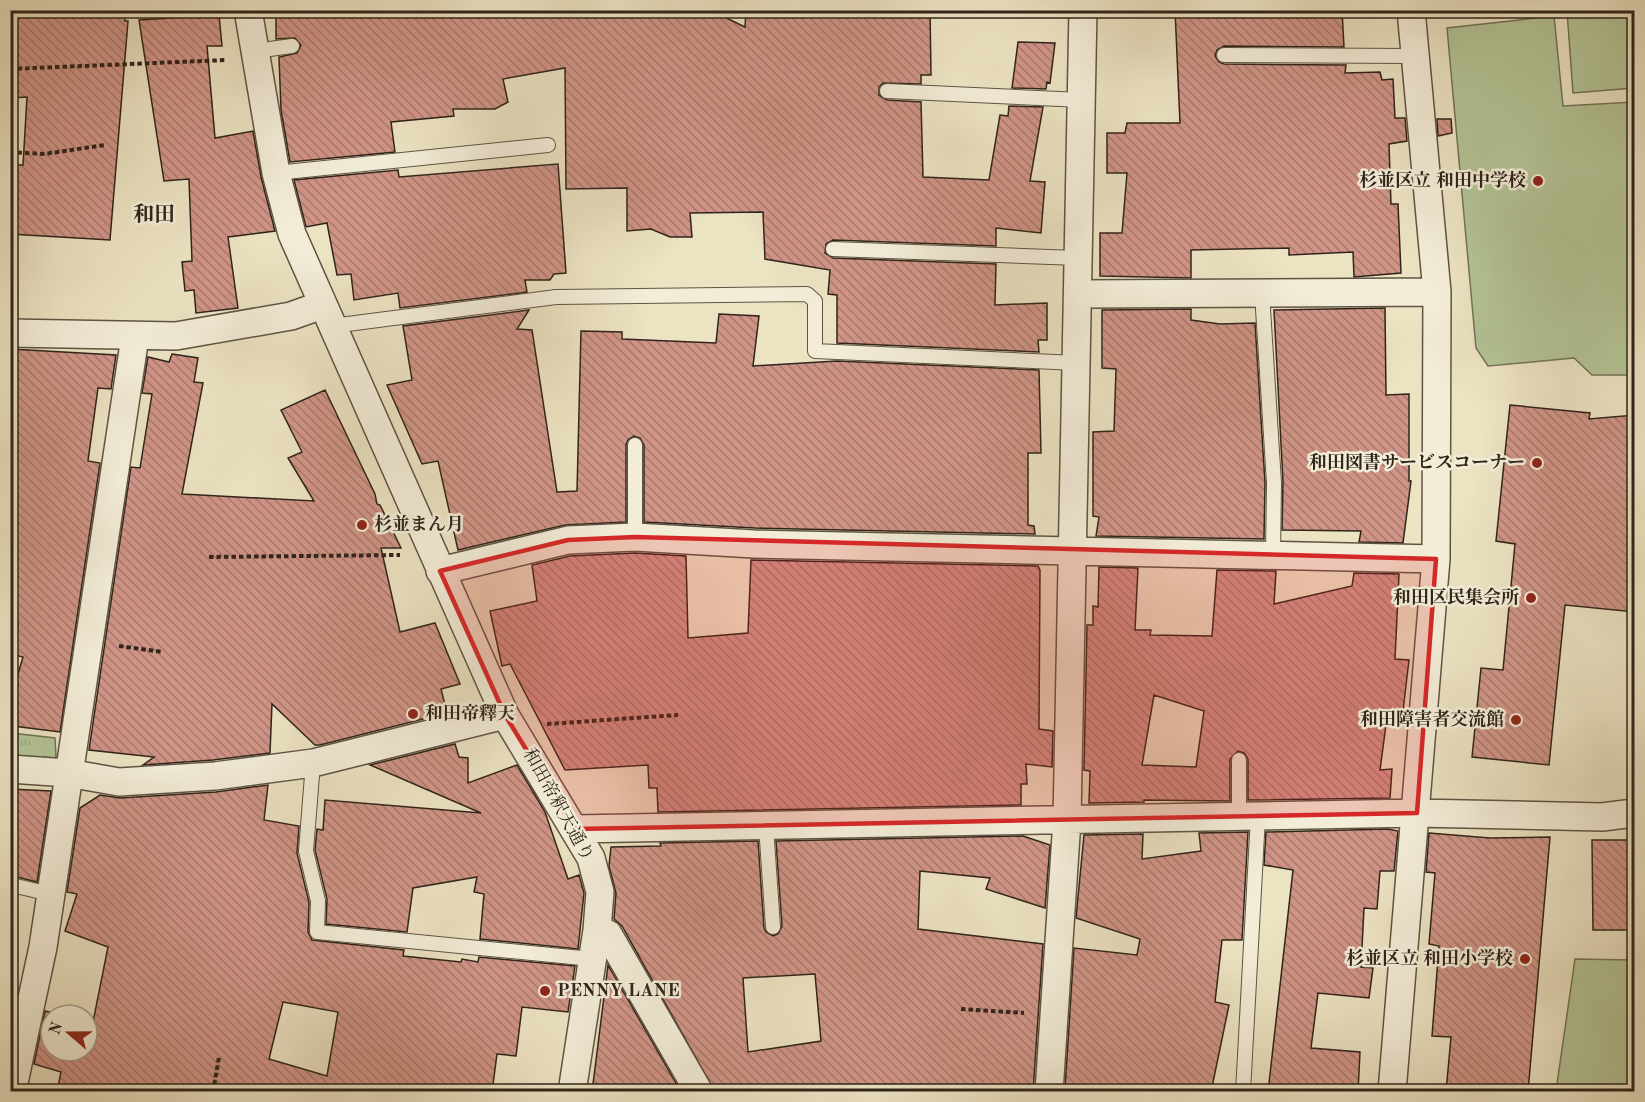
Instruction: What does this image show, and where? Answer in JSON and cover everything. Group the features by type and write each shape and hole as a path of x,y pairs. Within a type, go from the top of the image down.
{"street":[{"name":"和田帝釈天通り","path":"248,10 276,173 292,234 436,563 509,721 591,858 600,892 597,930 572,1092"},
{"path":"1049,1092 1067,820 1083,10"},
{"path":"1392,1092 1417,813 1436,559 1437,292 1413,56 1411,10"},
{"path":"1079,294 1437,292"},
{"path":"10,333 176,336 291,316 327,316"},
{"path":"12,1092 43,946 87,642 135,337"},
{"path":"436,563 568,540 635,537 754,544 1436,559"},
{"path":"10,769 68,773 119,782 215,776 313,763 509,721"},
{"path":"575,829 1417,813 1602,817 1635,813"},
{"path":"597,930 608,934 699,1092"}],"lane":[{"path":"256,54 292,46"},
{"path":"1224,55 1413,56"},
{"path":"887,91 1082,100"},
{"path":"276,173 548,145"},
{"path":"833,249 1078,258"},
{"path":"327,316 556,297 807,294 815,301 815,351 1077,363"},
{"path":"1262,294 1274,483 1273,555"},
{"path":"635,445 635,537"},
{"path":"1239,760 1248,817 1243,1092"},
{"path":"313,763 306,851 318,901 317,932 592,959"},
{"path":"766,826 773,927"},
{"path":"16,886 50,894"}],"path":[{"path":"10,69 256,54"},
{"path":"10,152 44,154 105,145"},
{"path":"209,557 436,563"},
{"path":"87,642 163,652"},
{"path":"509,721 678,715"},
{"path":"961,1009 1053,1014"},
{"path":"213,1092 219,1057"}],"highlighted area":[{"path":"635,537 1436,559 1417,813 575,829 505,715 440,571 568,540"}],"green space":[{"path":"1567,11 1634,11 1634,88 1573,93"},
{"name":"杉並区立 和田中学校","path":"1554,16 1563,106 1634,102 1634,375 1592,375 1574,358 1488,366 1476,348 1447,28"},
{"path":"11,733 55,738 56,758 11,757"},
{"path":"1575,959 1634,960 1634,1091 1556,1091"}],"building":[{"path":"23,10 125,10 125,21 128,21 110,240 10,234 10,165 23,165 27,97 10,98 10,17 24,17"},
{"path":"389,10 712,11 745,27 746,11 930,10 931,75 921,75 921,84 883,83 879,87 879,95 887,100 921,102 923,177 989,180 1000,115 1008,116 1009,106 1043,107 1030,181 1045,182 1041,233 996,228 996,246 833,240 826,244 825,253 833,258 996,264 995,305 1047,303 1047,340 1038,340 1039,352 837,343 837,295 828,294 830,270 765,259 763,212 690,213 692,237 670,237 651,229 627,231 627,188 566,189 565,68 503,79 508,102 495,109 453,109 454,116 391,122 395,152 290,162 281,110 279,57 297,53 301,45 295,38 276,39 276,16"},
{"path":"1175,10 1342,10 1344,47 1224,46 1217,50 1215,56 1219,62 1224,64 1346,65 1345,73 1380,72 1382,80 1393,79 1395,118 1405,118 1407,141 1389,144 1391,204 1398,204 1401,273 1354,277 1353,252 1289,255 1289,248 1191,250 1191,278 1100,276 1100,233 1122,233 1127,173 1107,173 1107,133 1125,133 1127,123 1180,123"},
{"path":"219,15 222,46 207,46 215,138 253,131 261,177 275,231 228,237 238,308 196,313 194,290 185,291 182,262 192,261 189,179 164,181 139,20"},
{"path":"1018,42 1055,43 1050,83 1047,82 1046,89 1012,88"},
{"path":"1437,119 1451,119 1452,133 1438,136"},
{"path":"558,164 566,273 554,274 550,280 525,280 527,292 400,308 398,293 354,300 351,274 337,275 327,223 306,227 294,180 398,170 399,177"},
{"path":"1385,308 1386,395 1409,394 1409,481 1411,481 1403,543 1359,542 1361,531 1282,530 1283,482 1274,310"},
{"path":"1191,309 1191,320 1220,324 1255,323 1265,483 1264,539 1096,536 1099,517 1093,516 1093,432 1114,431 1116,369 1102,368 1102,310"},
{"path":"529,310 517,329 532,330 557,492 577,491 581,331 622,332 622,339 716,343 719,314 759,316 753,366 837,361 1039,370 1041,453 1028,453 1028,525 1034,526 1035,534 755,528 644,522 644,445 640,438 634,436 628,440 626,445 626,522 565,525 458,550 438,461 422,464 387,385 412,380 403,326"},
{"path":"10,349 116,355 111,389 98,388 88,461 100,463 60,732 13,726 18,684 15,684 23,657 14,655 18,624 10,622"},
{"path":"172,354 198,358 194,382 203,383 182,494 314,501 288,458 302,452 281,410 325,390 375,494 377,504 380,505 401,548 381,548 400,632 435,623 460,684 441,689 447,713 315,745 272,704 270,753 143,765 154,757 89,750 131,467 140,468 152,394 142,393 148,357 169,362"},
{"path":"1510,405 1590,413 1589,419 1635,415 1635,612 1565,605 1549,765 1472,757 1481,668 1503,670 1515,544 1496,541"},
{"path":"635,553 686,556 688,638 748,633 751,560 1038,566 1040,570 1039,729 1053,731 1052,767 1026,764 1027,784 1021,784 1021,805 658,812 657,788 649,788 648,765 565,770 510,664 502,666 490,611 537,601 532,565 570,556"},
{"path":"1099,567 1138,568 1135,630 1151,630 1150,635 1212,636 1217,570 1276,571 1274,604 1352,586 1354,573 1399,574 1395,659 1409,660 1403,711 1388,710 1380,770 1392,769 1390,798 1248,800 1248,759 1244,753 1238,751 1230,759 1230,801 1144,800 1144,802 1089,803 1090,771 1084,770 1087,625 1093,625 1093,606 1098,607","holes":["1154,695 1204,711 1196,767 1142,765"]},
{"path":"455,744 459,757 468,758 468,783 517,765 545,812 568,879 579,875 584,893 578,949 480,939 484,894 474,892 477,877 413,888 407,932 326,924 327,899 315,850 317,829 323,830 325,800 481,813 370,765"},
{"path":"268,785 264,820 299,826 297,853 309,902 308,932 312,940 404,950 403,956 461,962 462,959 478,962 479,957 575,966 568,1012 522,1007 516,1056 497,1054 492,1092 233,1092 194,1085 170,1087 169,1092 57,1092 61,1072 34,1064 39,1040 39,1063 99,1063 99,1003 97,1003 108,947 65,931 77,894 67,892 80,808 100,795 120,798 216,792","holes":["283,1002 338,1012 327,1076 269,1059"]},
{"path":"10,789 51,791 37,882 17,877 10,879"},
{"path":"1388,829 1398,831 1394,871 1380,871 1377,909 1364,908 1361,967 1373,968 1369,998 1318,993 1311,1048 1360,1052 1358,1092 1268,1092 1293,870 1264,865 1266,832"},
{"path":"1248,832 1242,940 1222,940 1215,1002 1229,1005 1211,1092 1065,1089 1074,948 1137,955 1140,939 1076,918 1084,835 1143,834 1142,859 1201,851 1199,833"},
{"path":"1429,833 1490,838 1550,837 1528,1092 1446,1092 1451,1037 1432,1036 1439,946 1429,944 1435,873 1426,872"},
{"path":"1023,836 1050,845 1045,908 986,889 990,878 920,871 918,929 1043,944 1033,1092 952,1092 883,1087 883,1092 715,1092 622,926 614,919 616,893 609,866 611,847 661,846 660,843 758,841 764,928 773,936 778,934 782,926 776,841","holes":["815,974 821,1041 748,1052 743,978"]},
{"path":"1592,840 1635,840 1635,930 1593,930"},
{"path":"608,965 681,1092 592,1092"}],"place":[{"name":"杉並区立 和田中学校","path":"1538,181"},
{"name":"和田図書サービスコーナー","path":"1537,463"},
{"name":"杉並まん月","path":"362,525"},
{"name":"和田区民集会所","path":"1531,598"},
{"name":"和田帝釋天","path":"413,714"},
{"name":"和田障害者交流館","path":"1516,720"},
{"name":"杉並区立 和田小学校","path":"1525,959"},
{"name":"PENNY LANE","path":"545,991"}],"district":[{"name":"和田","path":"154,215"}]}
